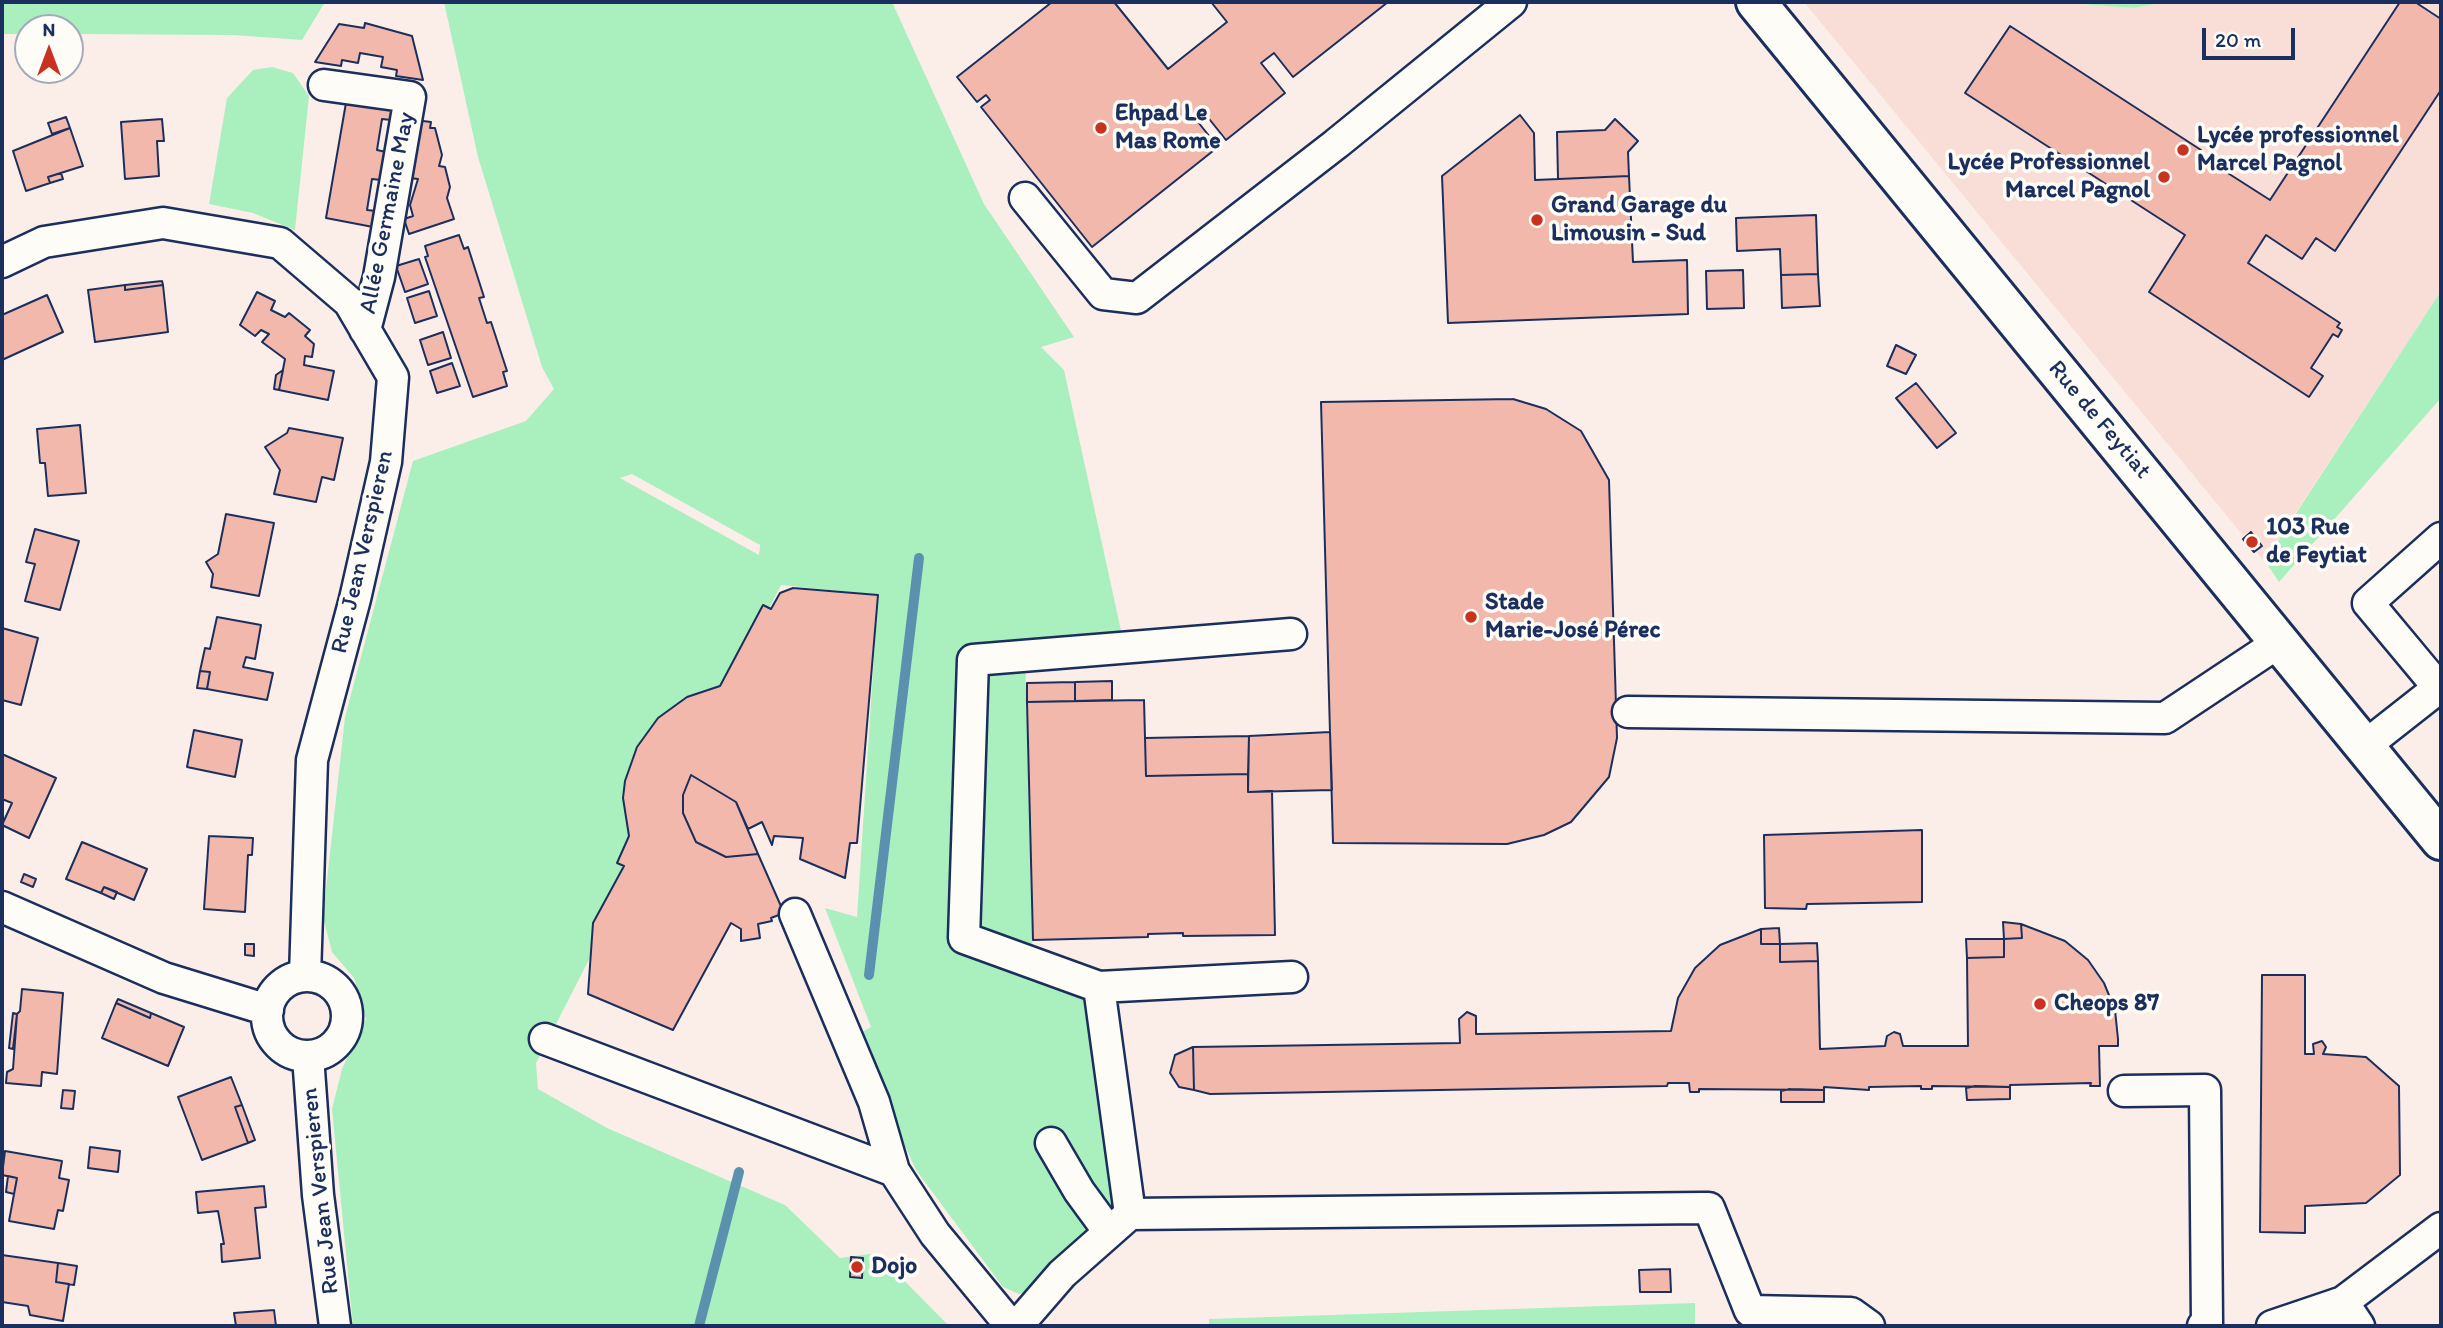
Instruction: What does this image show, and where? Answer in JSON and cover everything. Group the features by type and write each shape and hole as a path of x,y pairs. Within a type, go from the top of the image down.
{"main road":[{"name":"Rue de Feytiat","path":"1756,2 2441,840"}],"street":[{"path":"1025,198 1103,294 1137,298 1336,144 1511,2"},
{"name":"Allée Germaine May","path":"324,85 410,97 379,277 365,330"},
{"name":"Rue Jean Verspieren","path":"2,262 44,242 163,223 280,243 349,302 393,377 386,462 355,598 312,760 305,976"},
{"path":"2366,745 2439,687 2368,603 2441,538"},
{"path":"1291,634 973,660 964,938 1099,988 1292,977"},
{"path":"1628,712 2165,718 2281,641"},
{"path":"2,907 164,978 268,1010"},
{"path":"795,914 874,1102 894,1171 935,1234 1011,1326"},
{"path":"305,976 329,982 345,1002 347,1014 340,1038 331,1047 308,1056 294,1054 282,1047 268,1024 268,1010 280,986 305,976"},
{"path":"1099,988 1120,1223"},
{"path":"545,1039 894,1171"},
{"name":"Rue Jean Verspieren","path":"308,1056 318,1195 335,1326"},
{"path":"2124,1091 2205,1090 2207,1324 2203,1326"},
{"path":"1051,1143 1079,1191 1120,1223 1709,1208 1750,1311 1851,1313 1869,1326"},
{"path":"1017,1326 1062,1274 1120,1223"},
{"path":"2320,1326 2351,1314 2441,1228"},
{"path":"2272,1326 2351,1314"}],"shaded area":[{"name":"Lycée professionnel Marcel Pagnol","path":"1804,2 2055,2 2134,8 2164,2 2441,2 2441,291 2264,561"}],"green space":[{"path":"2,2 325,2 302,40 233,35 84,34 84,14 14,14 14,34 2,34"},
{"path":"444,2 892,2 984,204 1074,337 1041,347 1064,370 1122,635 1025,647 1033,973 1091,997 1116,1202 1113,1214 1029,1291 1019,1294 1003,1287 916,1170 855,1036 871,1027 825,908 857,917 878,595 781,585 536,1063 538,1089 607,1128 785,1205 840,1258 877,1253 949,1326 353,1326 332,1109 342,1069 366,1019 354,978 332,952 323,917 345,717 413,461 526,421 554,389 542,367 478,157","holes":["632,474 760,545 759,555 620,478"]},
{"path":"2055,2 2164,2 2134,8"},
{"path":"272,67 293,73 309,96 295,230 253,213 209,204 227,98 253,70"},
{"path":"2441,291 2441,398 2279,582 2265,561"},
{"path":"1695,1303 1695,1326 1209,1326 1209,1319"}],"building":[{"name":"Ehpad Le Mas Rome","path":"1052,2 1114,2 1168,69 1227,22 1211,2 1388,2 1293,77 1274,53 1261,63 1285,93 1226,140 1202,110 1194,117 1218,147 1092,247 981,107 990,100 986,95 977,102 957,77"},
{"name":"Lycée Professionnel Marcel Pagnol","path":"2400,2 2415,2 2441,19 2441,90 2335,251 2316,238 2302,259 2266,235 2248,263 2340,323 2337,327 2342,330 2338,337 2333,334 2311,368 2323,376 2309,397 2149,292 2185,235 1965,93 2010,26 2201,150 2198,154 2270,200"},
{"path":"365,23 412,36 423,80 396,76 397,70 381,67 383,57 360,53 358,63 342,60 341,66 315,62 339,24 364,28"},
{"path":"347,97 394,105 391,120 382,119 377,150 386,152 381,180 372,179 367,210 376,211 373,227 326,218"},
{"name":"Grand Garage du Limousin - Sud","path":"1520,115 1534,133 1535,180 1629,176 1633,262 1687,260 1688,314 1448,323 1442,176"},
{"path":"66,117 70,128 52,134 48,123"},
{"path":"162,119 164,141 157,141 159,176 125,179 121,122"},
{"path":"1615,119 1638,141 1628,152 1629,176 1558,179 1557,132 1605,130"},
{"path":"415,120 431,122 430,128 435,128 442,155 439,166 445,167 450,187 447,198 454,219 409,234 404,219 413,216 410,205 418,179 410,178"},
{"path":"70,128 83,166 48,177 50,183 26,191 13,151"},
{"path":"61,173 63,179 50,183 48,177"},
{"path":"1816,215 1818,274 1781,275 1780,249 1737,251 1736,218"},
{"path":"459,235 464,249 468,247 484,297 479,298 487,323 491,322 507,371 503,372 507,386 473,397 425,257 428,256 425,246"},
{"path":"419,259 428,284 405,292 396,266"},
{"path":"1743,270 1744,308 1707,309 1706,271"},
{"path":"1818,274 1820,306 1782,308 1781,275"},
{"path":"162,281 163,285 125,290 125,285"},
{"path":"125,285 125,290 163,285 168,332 95,342 88,290"},
{"path":"429,291 437,316 415,323 407,298"},
{"path":"257,292 275,301 271,310 285,317 289,313 310,330 305,336 314,344 312,357 305,356 304,365 334,371 328,400 279,390 285,359 262,342 269,334 261,330 255,336 240,325"},
{"path":"47,295 63,332 2,360 2,315"},
{"path":"443,332 451,358 428,365 420,340"},
{"path":"1896,345 1916,355 1906,374 1887,366"},
{"path":"452,363 460,386 437,393 430,371"},
{"path":"283,370 279,390 274,389 276,375"},
{"path":"1916,383 1956,433 1937,448 1896,398"},
{"name":"Stade Marie-José Pérec","path":"1513,399 1546,409 1581,431 1609,480 1617,738 1609,777 1571,822 1544,835 1507,844 1333,843 1321,402"},
{"path":"80,425 86,493 48,496 45,463 40,463 37,429"},
{"path":"289,428 343,438 334,480 322,477 316,502 274,494 280,470 265,447 287,433"},
{"path":"226,514 274,523 259,596 211,587 213,574 206,562 218,554"},
{"path":"35,529 79,541 60,610 25,601 35,564 26,562"},
{"name":"103 Rue de Feytiat","path":"2251,532 2262,546 2254,552 2243,539"},
{"path":"793,588 878,595 857,843 850,843 845,878 800,859 803,838 774,836 772,845 762,822 748,829 736,802 691,775 683,795 683,813 696,842 726,857 758,854 784,913 771,918 772,921 758,924 760,938 741,941 741,929 731,923 673,1030 588,994 593,923 624,866 617,863 629,836 623,798 625,781 637,747 658,718 687,697 720,686 763,605 771,609 780,593"},
{"path":"217,617 261,625 255,659 246,657 243,667 273,673 267,700 207,689 210,672 200,671 205,648 210,649"},
{"path":"2,628 38,638 21,705 2,700"},
{"path":"200,671 210,672 207,689 197,688"},
{"path":"1112,681 1112,700 1075,701 1075,682"},
{"path":"1075,682 1075,701 1027,702 1027,683"},
{"path":"1144,700 1146,776 1248,774 1248,792 1272,791 1275,935 1183,936 1183,933 1148,934 1148,937 1033,940 1027,702"},
{"path":"194,730 242,740 235,777 187,767"},
{"path":"1330,732 1332,790 1248,792 1249,736"},
{"path":"1249,736 1248,774 1146,776 1145,738"},
{"path":"2,754 56,778 29,838 2,825 12,803 2,799"},
{"path":"691,775 736,802 758,854 726,857 696,842 683,813 683,795"},
{"path":"1922,830 1922,902 1807,904 1806,909 1765,908 1764,835"},
{"path":"209,836 253,838 252,855 248,855 245,912 204,909"},
{"path":"82,842 147,869 134,900 104,887 101,893 66,879"},
{"path":"24,874 36,879 33,887 21,882"},
{"path":"104,887 117,892 114,899 101,893"},
{"path":"2003,922 2021,924 2022,938 2004,939"},
{"name":"Cheops 87","path":"2021,924 2065,941 2088,960 2104,983 2115,1010 2118,1046 2099,1046 2100,1086 2090,1086 2091,1083 2010,1087 1932,1086 1932,1089 1921,1089 1921,1086 1869,1087 1869,1090 1824,1087 1824,1090 1699,1089 1699,1092 1690,1092 1689,1083 1668,1083 1667,1086 1210,1094 1194,1090 1193,1047 1460,1043 1459,1019 1467,1012 1476,1016 1476,1034 1671,1031 1678,998 1695,968 1720,945 1761,929 1761,944 1780,944 1780,962 1818,961 1820,1049 1885,1046 1887,1036 1894,1032 1900,1034 1903,1046 1968,1046 1967,958 2004,957 2004,939 2022,938"},
{"path":"1779,928 1780,944 1761,944 1761,929"},
{"path":"1966,939 2004,939 2004,957 1967,958"},
{"path":"1817,943 1818,961 1780,962 1780,944"},
{"path":"245,944 254,944 254,956 245,955"},
{"path":"2262,975 2305,975 2305,1054 2314,1054 2313,1044 2322,1041 2326,1047 2323,1054 2366,1057 2399,1086 2400,1175 2366,1203 2305,1206 2305,1233 2260,1232"},
{"path":"22,989 63,993 57,1074 42,1072 41,1086 6,1083 7,1072 13,1069 17,1014 20,1011"},
{"path":"118,999 151,1013 150,1018 116,1003"},
{"path":"116,1003 150,1018 151,1013 184,1027 168,1066 102,1038"},
{"path":"13,1013 17,1014 13,1049 9,1048"},
{"path":"1193,1047 1194,1090 1179,1087 1170,1073 1175,1055"},
{"path":"231,1077 242,1105 235,1107 248,1143 202,1160 178,1097"},
{"path":"2010,1087 2010,1099 1967,1100 1966,1088"},
{"path":"63,1090 75,1091 73,1109 61,1108"},
{"path":"1824,1090 1824,1102 1781,1102 1781,1091"},
{"path":"242,1105 255,1140 248,1143 235,1107"},
{"path":"90,1147 120,1151 118,1172 88,1168"},
{"path":"5,1151 62,1161 59,1178 69,1180 63,1211 58,1210 54,1229 9,1221 17,1178 2,1175"},
{"path":"8,1176 17,1178 14,1194 6,1192"},
{"path":"264,1186 266,1207 255,1208 260,1258 222,1262 221,1244 224,1244 218,1211 198,1213 196,1192"},
{"path":"2,1255 58,1263 56,1282 69,1284 63,1321 30,1315 28,1306 2,1302"},
{"name":"Dojo","path":"851,1257 863,1258 862,1278 850,1277"},
{"path":"58,1263 77,1266 74,1285 56,1282"},
{"path":"1670,1269 1671,1292 1640,1292 1639,1270"},
{"path":"274,1310 276,1326 236,1326 234,1313"}],"waterway":[{"path":"869,975 919,558"},
{"path":"699,1326 739,1172"}],"place":[{"name":"Ehpad Le Mas Rome","path":"1101,128"},
{"name":"Lycée professionnel Marcel Pagnol","path":"2183,150"},
{"name":"Lycée Professionnel Marcel Pagnol","path":"2164,177"},
{"name":"Grand Garage du Limousin - Sud","path":"1537,220"},
{"name":"103 Rue de Feytiat","path":"2252,542"},
{"name":"Stade Marie-José Pérec","path":"1471,617"},
{"name":"Cheops 87","path":"2040,1004"},
{"name":"Dojo","path":"857,1267"}]}
